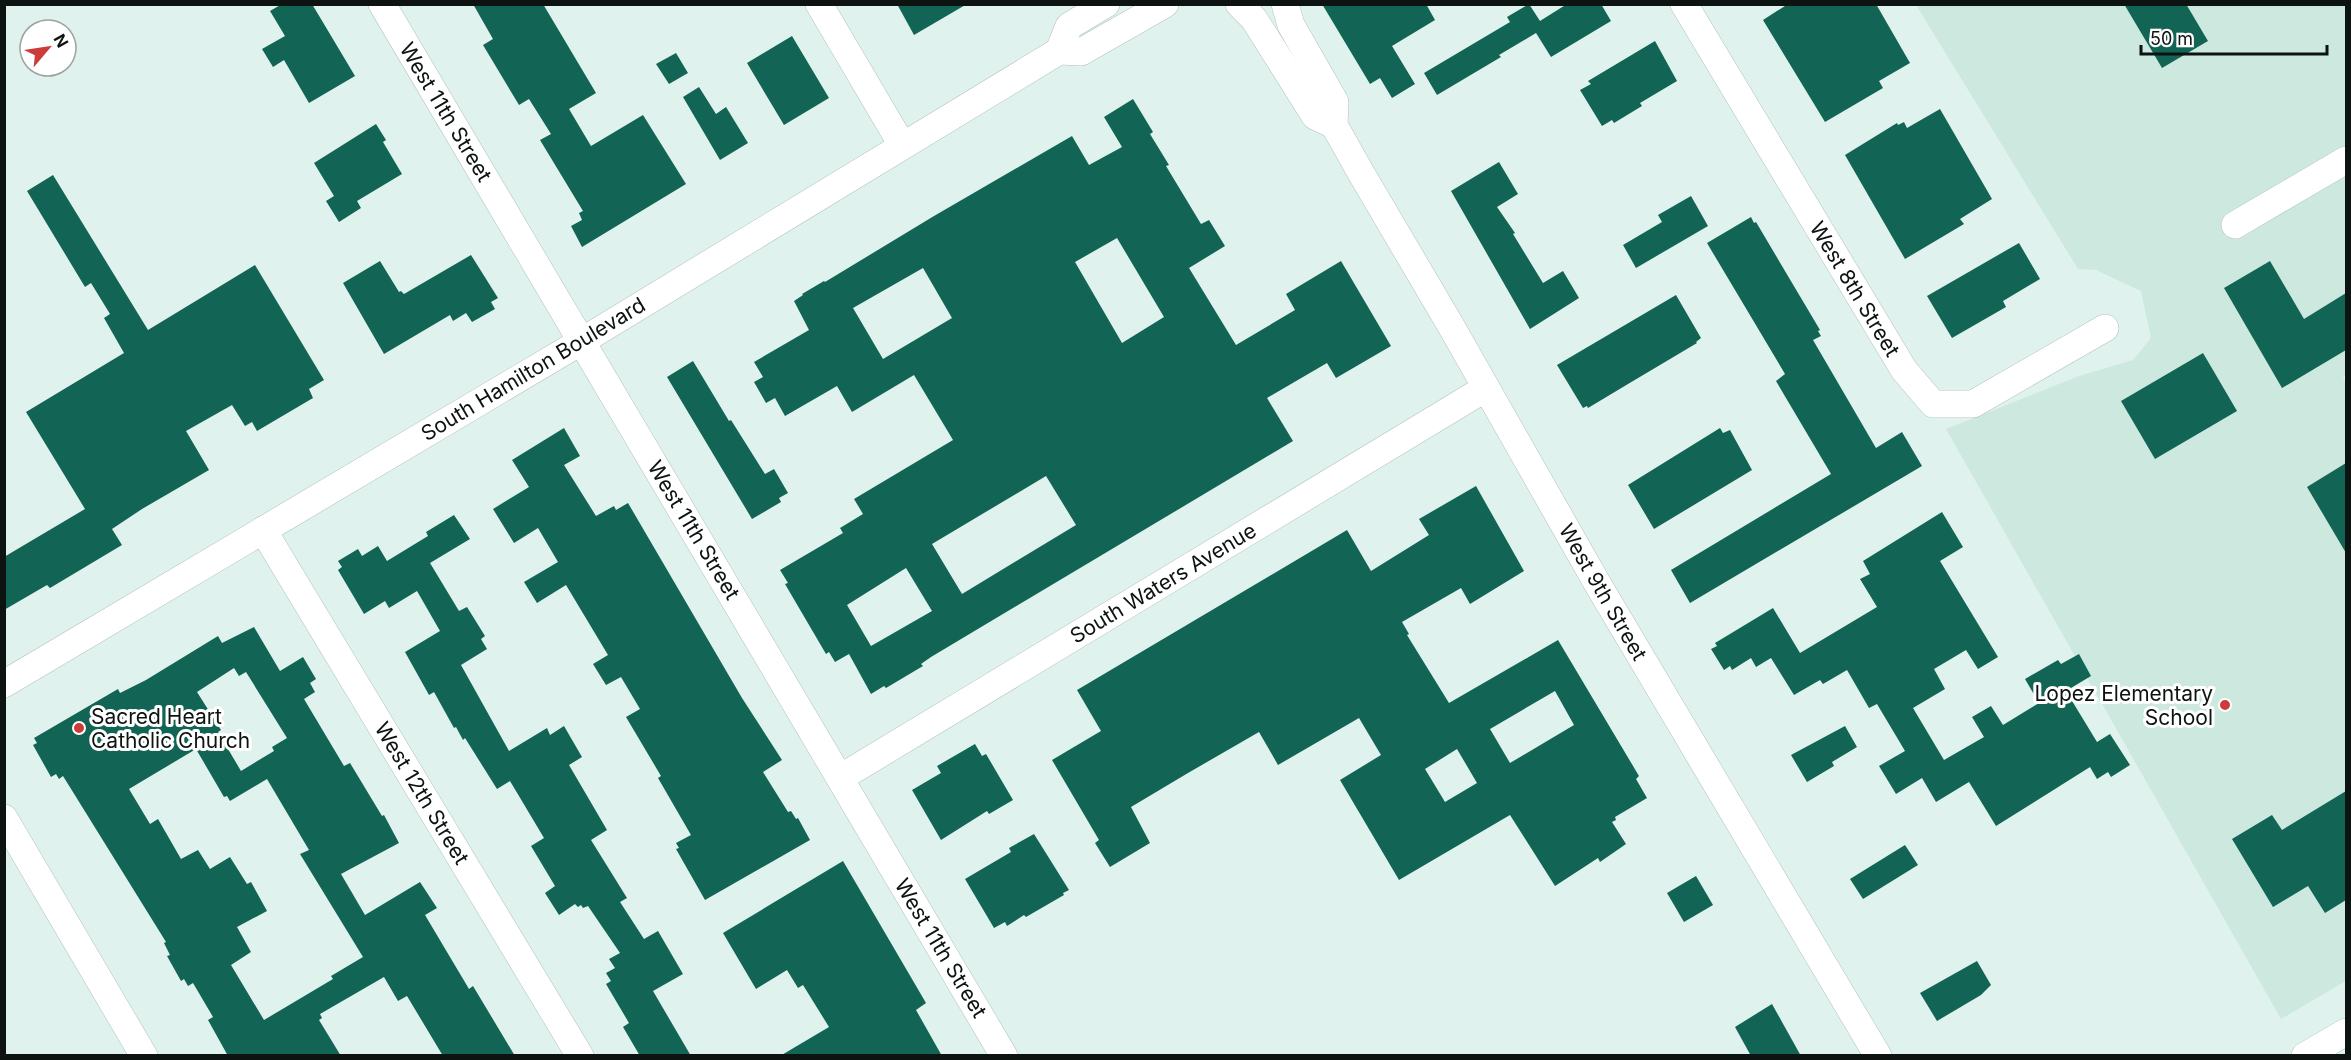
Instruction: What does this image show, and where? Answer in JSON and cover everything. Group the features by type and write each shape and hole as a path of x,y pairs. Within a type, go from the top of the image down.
{"street":[{"name":"West 11th Street","path":"382,4 1004,1056"},
{"path":"819,4 902,145"},
{"path":"1059,51 1070,26 1106,4"},
{"name":"South Hamilton Boulevard","path":"4,684 582,341 1059,51 1081,52 1165,4"},
{"name":"West 9th Street","path":"1239,4 1254,19 1315,116 1334,125"},
{"name":"West 9th Street","path":"1284,4 1291,25 1335,102 1334,125 1597,583 1878,1056"},
{"name":"West 8th Street","path":"1684,4 1904,370 1933,404 1973,404 2105,328"},
{"path":"2235,225 2346,160"},
{"name":"South Waters Avenue","path":"840,778 1486,388"},
{"name":"West 12th Street","path":"263,530 580,1056"},
{"path":"4,818 144,1056"},
{"path":"2307,1055 2346,1032"}],"shaded area":[{"name":"Lopez Elementary School","path":"1916,5 2346,5 2346,374 2343,377 2346,383 2346,981 2281,1019 1946,429 2079,376 2133,360 2151,338 2141,291 2096,270 2078,269"}],"building":[{"path":"282,4 312,4 355,76 309,103 284,60 273,67 262,49 285,36 270,11"},
{"path":"473,4 543,4 596,93 569,109 591,146 643,115 686,184 582,247 571,226 582,220 579,213 583,211 540,140 551,134 529,99 519,105 483,45 493,39"},
{"path":"897,4 967,4 914,35"},
{"path":"1322,4 1426,4 1435,20 1392,46 1415,84 1392,98 1380,78 1370,84"},
{"path":"1529,4 1540,21 1567,4 1601,4 1611,21 1551,57 1536,33 1437,95 1424,73 1510,22 1507,17"},
{"path":"1788,4 1876,4 1910,63 1879,81 1883,88 1825,122 1763,20"},
{"path":"2124,4 2186,4 2208,41 2162,68"},
{"path":"792,36 829,98 784,125 747,63"},
{"path":"1655,41 1677,81 1640,103 1642,106 1614,123 1612,120 1602,126 1580,90 1591,84 1588,81"},
{"path":"676,53 688,73 669,84 656,64"},
{"path":"699,87 716,114 726,107 748,143 720,160 683,97"},
{"path":"1133,99 1153,132 1150,134 1169,165 1166,166 1201,224 1209,220 1225,246 1189,268 1236,345 1295,310 1286,294 1341,261 1391,346 1336,378 1327,363 1267,398 1293,441 931,657 921,664 923,666 886,688 884,686 871,694 849,654 835,662 829,652 826,654 785,584 788,583 780,570 843,533 840,528 863,514 854,499 953,440 914,375 852,412 837,386 785,416 775,398 766,403 754,382 763,377 754,362 809,330 794,301 802,294 934,216 1072,136 1089,165 1122,147 1104,117","holes":["1117,238 1164,317 1122,343 1075,262","923,268 952,318 883,359 853,308","1046,476 1076,525 962,594 932,544","906,568 932,611 871,646 847,605"]},
{"path":"1940,109 1992,199 1960,219 1964,224 1905,259 1845,155 1897,123 1898,125 1904,122 1907,128"},
{"path":"376,124 386,140 383,142 402,174 357,201 361,208 339,222 326,201 334,196 314,163"},
{"path":"1499,162 1518,194 1497,207 1515,233 1513,234 1543,283 1563,271 1579,298 1530,329 1451,191"},
{"path":"53,175 148,330 255,265 324,380 309,389 313,398 257,431 252,422 245,426 232,405 186,431 209,470 112,529 122,545 50,588 47,585 4,610 4,557 85,509 26,412 124,353 104,318 110,314 91,283 85,287 27,191"},
{"path":"1691,196 1708,226 1636,268 1623,245 1662,222 1658,215"},
{"path":"1751,217 1820,330 1818,331 1821,336 1813,340 1876,448 1902,432 1922,466 1690,603 1671,570 1831,474 1776,381 1785,374 1707,243"},
{"path":"2019,243 2040,279 2003,301 2006,307 1952,338 1927,296"},
{"path":"471,255 498,298 491,302 495,309 472,322 466,313 453,321 450,315 384,354 343,283 380,261 399,292 404,294"},
{"path":"2270,261 2304,319 2346,293 2346,350 2282,388 2224,288"},
{"path":"1676,295 1701,338 1697,343 1588,408 1587,406 1583,408 1557,365"},
{"path":"2203,353 2237,411 2155,459 2121,401"},
{"path":"693,361 729,421 731,420 765,474 774,469 788,493 779,498 781,502 752,519 667,377"},
{"path":"564,428 580,456 564,465 596,516 614,506 616,510 628,503 742,698 782,760 763,772 788,812 791,811 796,819 798,818 810,840 705,900 676,849 679,848 676,843 691,835 658,778 661,776 626,717 640,709 621,677 606,685 593,664 608,655 566,585 537,603 524,582 558,562 538,528 514,543 493,509 529,487 512,460"},
{"path":"1720,428 1723,433 1730,430 1752,470 1654,529 1628,485"},
{"path":"2346,463 2346,553 2307,487"},
{"path":"1476,486 1524,571 1470,604 1461,588 1402,622 1409,634 1407,635 1449,703 1558,640 1639,776 1636,779 1647,798 1615,817 1616,820 1612,822 1626,844 1600,862 1598,858 1555,886 1510,815 1399,880 1340,780 1381,755 1359,718 1278,765 1259,732 1131,807 1150,843 1110,867 1095,843 1099,840 1052,760 1101,731 1077,690 1347,530 1371,571 1429,535 1419,519","holes":["1555,691 1574,725 1510,763 1490,729","1457,749 1477,783 1445,802 1425,769"]},
{"path":"1942,512 1963,547 1940,561 1998,657 1978,669 1966,650 1934,669 1945,689 1913,708 1944,760 1984,737 1972,717 1991,706 2003,725 2039,703 2025,679 2058,660 2061,664 2079,654 2091,676 2066,691 2097,742 2110,734 2130,765 2111,777 2108,772 2097,779 2090,767 1996,826 1969,782 1936,802 1922,778 1896,794 1879,766 1905,751 1877,704 1869,708 1847,670 1823,684 1820,680 1794,695 1771,658 1756,667 1751,658 1732,670 1730,666 1724,670 1711,649 1717,646 1715,643 1773,608 1800,653 1877,607 1860,579 1870,574 1863,561"},
{"path":"454,515 470,539 430,563 459,611 467,607 485,636 481,639 487,649 461,665 509,751 547,728 550,735 564,726 582,757 569,765 607,830 591,840 627,898 620,902 644,939 658,931 683,974 653,991 691,1056 640,1056 623,1027 629,1023 606,984 611,981 606,973 615,968 609,959 620,953 588,906 583,908 575,904 559,915 545,893 555,886 531,846 544,838 510,781 497,789 465,738 463,740 456,727 454,728 434,692 429,695 405,652 440,631 417,591 389,608 385,601 364,614 338,570 342,567 338,561 358,549 362,556 378,546 387,561 428,536 426,532"},
{"path":"254,627 280,671 303,657 316,679 310,683 315,692 304,699 344,766 350,763 382,816 384,815 399,843 341,874 365,915 420,882 437,908 425,915 469,989 473,986 515,1056 443,1056 407,996 398,1001 384,977 320,1014 322,1018 319,1020 341,1056 228,1056 208,1020 213,1017 193,983 188,986 184,979 181,981 167,956 170,955 164,943 166,942 63,776 59,779 56,774 51,777 33,745 37,743 34,738 118,689 120,693 146,680 218,636 222,643","holes":["234,668 239,676 246,672 287,738 272,747 274,751 241,771 218,732 221,730 197,692","196,749 224,797 227,796 230,801 267,779 309,850 300,854 363,957 331,976 333,979 264,1020 231,965 251,952 237,927 267,911 251,882 247,884 230,857 210,869 198,850 181,859 158,819 150,824 129,789"]},
{"path":"1845,726 1857,747 1832,762 1834,766 1807,782 1791,755"},
{"path":"975,744 982,756 986,754 1013,800 989,814 987,811 941,840 912,790 941,773 937,766"},
{"path":"2346,791 2346,900 2325,913 2308,886 2273,907 2232,839 2272,815 2282,830"},
{"path":"1034,834 1069,890 1026,917 1024,915 1007,926 1005,922 994,928 965,879 1011,852 1009,848"},
{"path":"1905,845 1918,865 1863,899 1850,879"},
{"path":"843,861 926,1003 916,1010 942,1056 780,1056 829,1027 803,985 798,988 787,970 756,989 723,933"},
{"path":"1696,876 1713,905 1684,922 1667,893"},
{"path":"1977,961 1991,985 1981,995 1937,1021 1920,993"},
{"path":"1772,1004 1801,1056 1751,1056 1735,1027"}],"place":[{"name":"Lopez Elementary School","path":"2225,705"},
{"name":"Sacred Heart Catholic Church","path":"79,728"}]}
